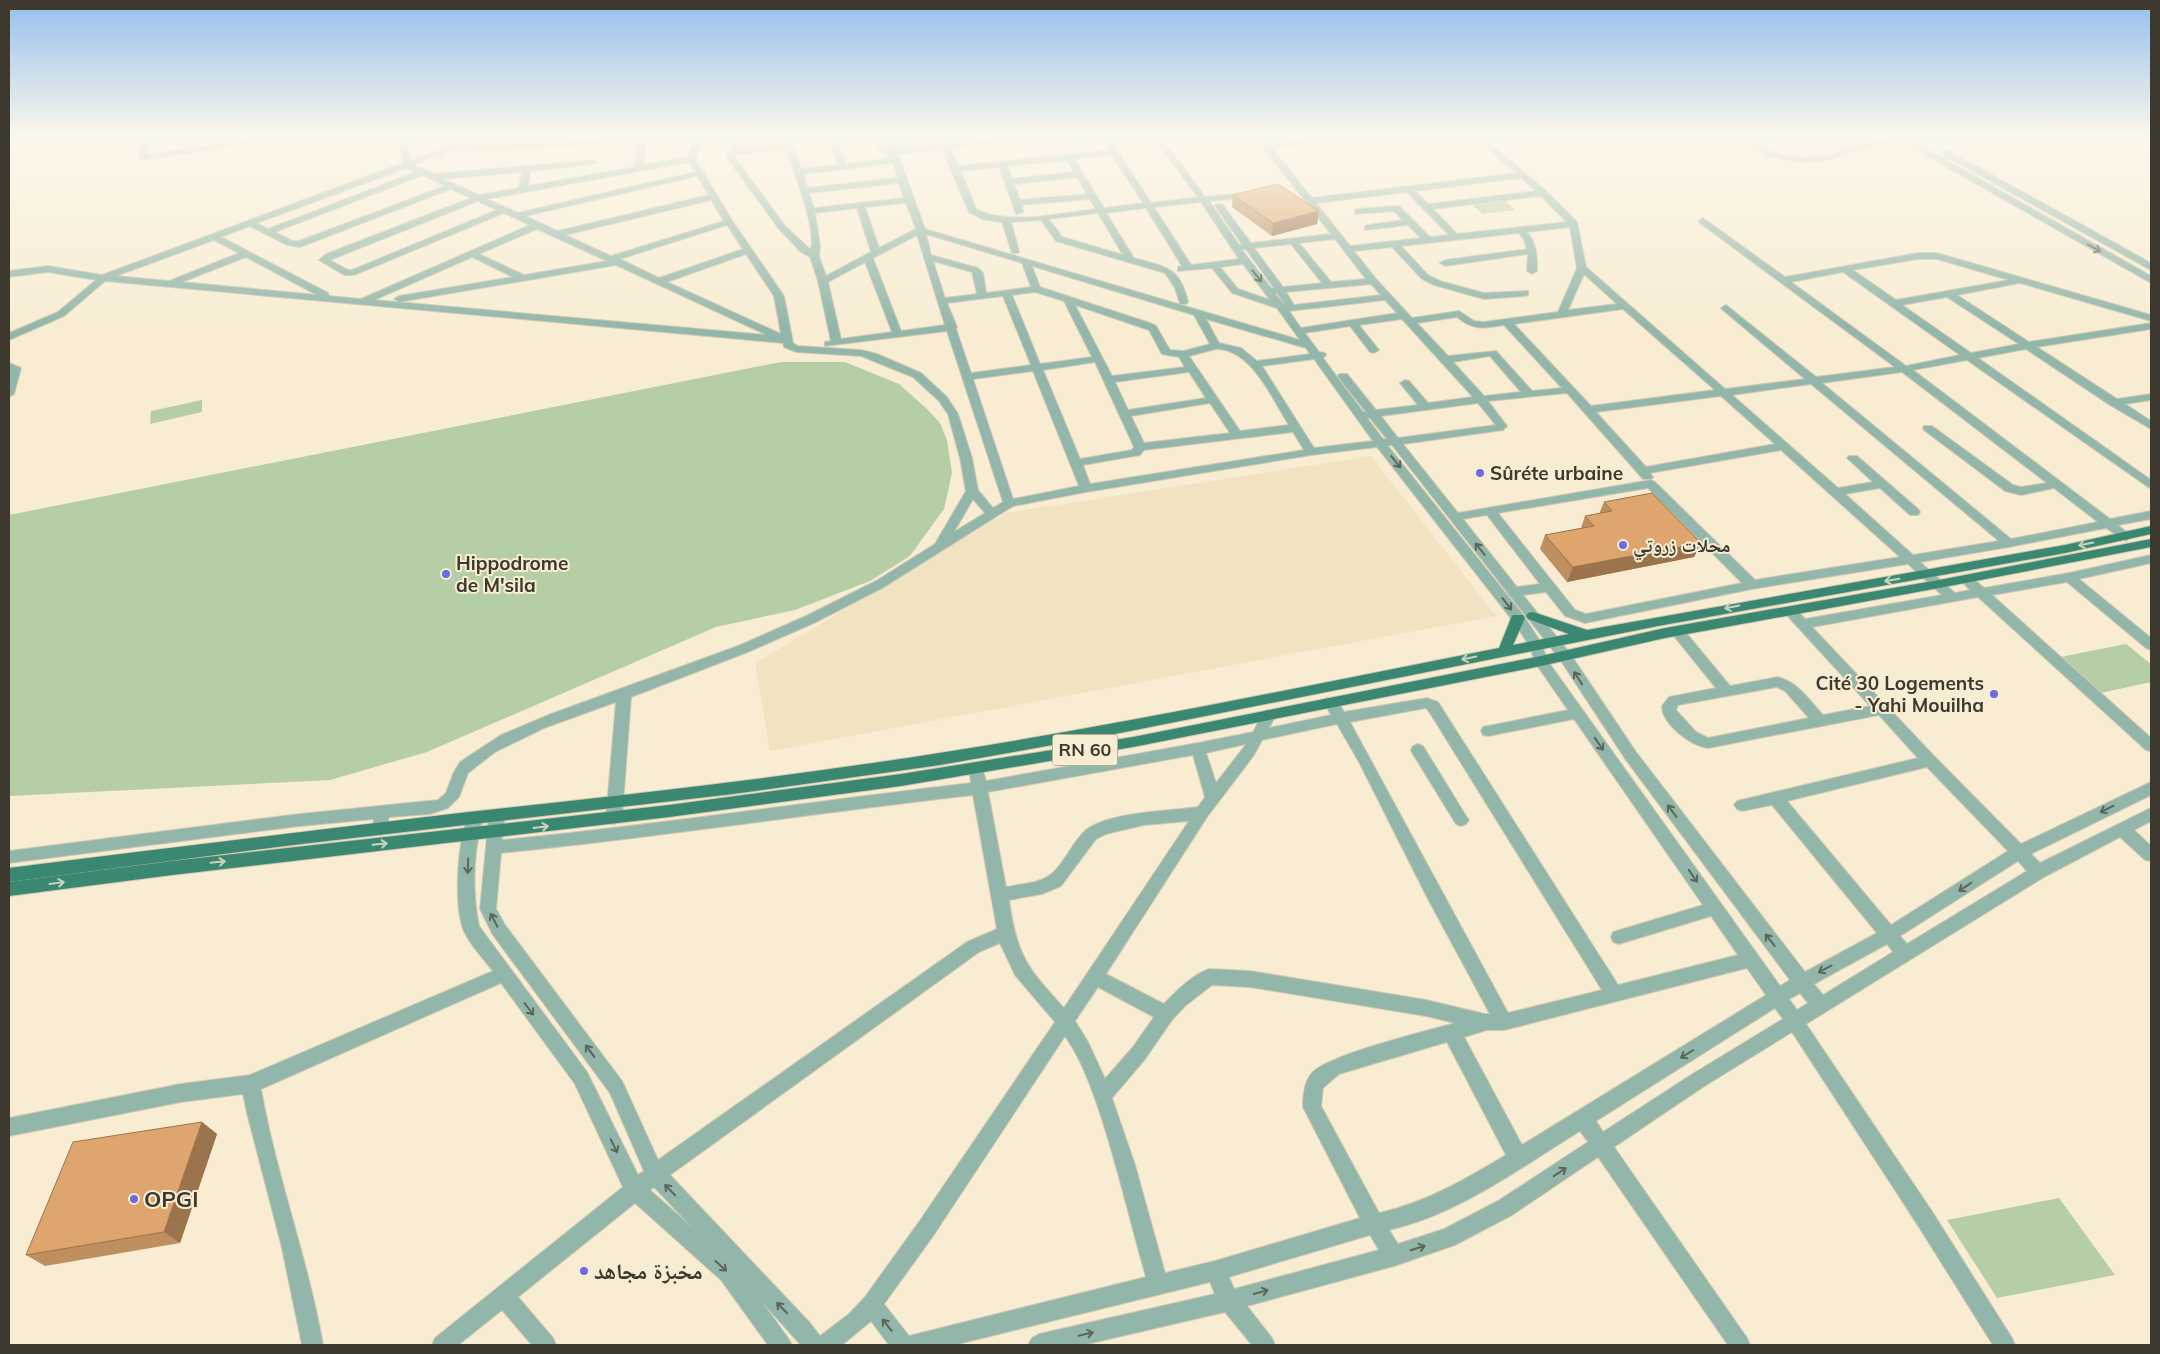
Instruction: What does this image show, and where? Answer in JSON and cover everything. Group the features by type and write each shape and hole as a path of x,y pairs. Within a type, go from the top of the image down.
{"main road":[{"name":"RN 60","path":"615,811 901,780 1133,742 1540,661 1671,632 1966,579 2128,542 2151,530"},
{"name":"RN 60","path":"9,875 380,828 472,826 495,832 761,785 940,759 1107,731 1288,696 1553,640 1784,597 2128,542 2151,543"},
{"path":"1533,616 1588,634"},
{"path":"1504,650 1518,618"},
{"name":"RN 60","path":"9,889 472,826"}],"street":[{"path":"9,336 61,314 103,278 312,200"},
{"path":"268,232 357,200"},
{"path":"250,223 290,243 300,244 414,200"},
{"path":"472,200 329,256 324,260 351,274 505,210"},
{"path":"483,200 786,340"},
{"path":"516,216 556,200"},
{"path":"558,234 700,200"},
{"path":"715,200 779,296 782,302 788,345 796,349 861,353 873,356 917,375 932,387 953,414 966,458 972,491 991,513"},
{"path":"762,200 802,250 814,256 823,281 837,343"},
{"path":"807,200 816,239 817,251 814,256"},
{"path":"810,211 907,200"},
{"path":"909,200 920,227 927,257 952,327 1009,503"},
{"path":"968,200 972,210 986,217 1006,220 1198,200"},
{"path":"1016,200 1020,218"},
{"path":"1017,203 1048,200"},
{"path":"1096,200 1131,261"},
{"path":"1144,200 1188,268"},
{"path":"1209,200 1275,291 1285,308 1366,415 1380,443 1518,618 1535,644 1540,661 1716,908 1794,1022 1926,1220 2006,1345"},
{"path":"1310,201 1317,200"},
{"path":"1420,200 1456,238"},
{"path":"1426,207 1483,200"},
{"path":"1550,200 1574,224 1582,268 1562,314"},
{"path":"2013,200 2151,280"},
{"path":"2031,200 2151,267"},
{"path":"9,857 443,804 454,795 466,766 490,748 559,717 743,649 811,619 880,584 1009,503 1086,488 1311,452 1393,440 1499,428 1501,423 1373,281 1350,249 1337,236 1310,201"},
{"path":"860,206 872,255 898,334"},
{"path":"1358,212 1393,208 1398,210 1429,241"},
{"path":"1043,217 1059,239 1168,271 1245,261"},
{"path":"1006,220 1019,256 1036,289"},
{"path":"1703,221 2057,484 2108,523 2149,561"},
{"path":"378,302 525,279 615,261 729,222"},
{"path":"1368,228 1410,222"},
{"path":"1350,249 1574,224"},
{"path":"363,301 538,226"},
{"path":"823,281 920,227 1190,307 1308,346 1321,355"},
{"path":"1521,230 1529,239 1532,251 1532,271"},
{"path":"213,236 332,298"},
{"path":"1242,246 1337,236"},
{"path":"1293,241 1328,284"},
{"path":"1395,245 1425,277 1468,304"},
{"path":"1242,246 1245,261 1275,291"},
{"path":"661,281 748,250"},
{"path":"1445,263 1532,251"},
{"path":"169,284 246,254"},
{"path":"473,254 525,279"},
{"path":"1784,280 1927,255 1946,258 2019,281 2151,318"},
{"path":"927,257 975,270 978,273 982,295"},
{"path":"1214,265 1235,291 1285,308 1387,297"},
{"path":"1582,268 1952,597"},
{"path":"1845,269 1896,303 2151,485"},
{"path":"9,274 48,270 103,278 786,340"},
{"path":"1168,271 1216,346"},
{"path":"1275,291 1328,284 1373,281"},
{"path":"1896,303 2019,281"},
{"path":"943,301 1036,289 1147,325 1153,328 1166,352 1175,355 1216,346 1229,347 1243,353 1255,364 1311,452"},
{"path":"1006,292 1086,488"},
{"path":"1190,307 1303,332 1408,318 1493,296 1525,292"},
{"path":"1949,294 2030,345 2151,426"},
{"path":"1067,298 1109,380 1140,447"},
{"path":"1468,304 1467,322 1475,325 1626,306"},
{"path":"1726,308 2009,543"},
{"path":"1507,322 1643,471 1651,484 1752,586"},
{"path":"1353,324 1374,350"},
{"path":"1588,410 1904,369 2030,345 2151,326"},
{"path":"796,349 952,327"},
{"path":"1303,332 1308,346"},
{"path":"1444,360 1492,353 1529,394"},
{"path":"1182,354 1190,369 1237,435"},
{"path":"1255,364 1321,355"},
{"path":"967,377 1097,359"},
{"path":"9,366 16,368 9,394"},
{"path":"1109,380 1190,369"},
{"path":"1404,383 1425,406"},
{"path":"1366,415 1481,399 1570,390"},
{"path":"2114,403 2151,397"},
{"path":"1125,414 1212,400"},
{"path":"1366,415 1393,440 1553,640 1631,756 1742,905 1821,1006"},
{"path":"1076,463 1136,453 1140,447 1295,428"},
{"path":"1928,428 2009,488 2021,491 2057,484"},
{"path":"1643,471 1784,446"},
{"path":"1853,458 1914,512"},
{"path":"1454,517 1651,484"},
{"path":"1836,492 1882,484"},
{"path":"940,547 972,491"},
{"path":"1489,510 1548,587 1570,613 1580,618 1644,608 1752,586 2009,543 2151,515"},
{"path":"1802,624 2149,561"},
{"path":"2069,577 2151,645"},
{"path":"1966,579 2151,746"},
{"path":"1515,592 1548,587"},
{"path":"1644,608 1655,621 1671,632 1726,691"},
{"path":"1790,611 1930,761 2038,872"},
{"path":"1820,722 1790,687 1778,682 1674,701 1668,706 1669,711 1691,737 1702,744 1820,722 1883,709"},
{"path":"615,811 624,694"},
{"path":"1331,702 1365,760 1433,892 1495,1022"},
{"path":"814,1345 804,1330 655,1174 616,1087 492,918 488,909 495,832 617,835 822,806 979,788 1198,749 1340,718 1424,703 1433,706 1614,994"},
{"path":"1488,731 1577,713"},
{"path":"825,1345 843,1333 872,1304 926,1229 1066,1021 1202,813 1249,751 1269,715"},
{"path":"1198,749 1213,798"},
{"path":"1418,750 1461,820"},
{"path":"1742,804 1775,798 1930,761"},
{"path":"976,768 988,840 1000,894 1004,934 1021,970 1066,1021 1082,1046 1117,1134 1159,1286"},
{"path":"912,1345 1215,1271 1374,1224 1408,1216 1438,1204 1518,1158 1802,982 1888,935 2018,853 2151,788"},
{"path":"1775,798 1905,954"},
{"path":"380,828 382,812"},
{"path":"1000,894 1042,886 1055,881 1090,835 1098,830 1120,824 1202,813"},
{"path":"1039,1345 1229,1301 1394,1256 1448,1238 1505,1208 1697,1081 2038,872 2151,814"},
{"path":"472,826 466,910 471,928 581,1078 635,1190 728,1273 781,1345"},
{"path":"2122,829 2151,855"},
{"path":"1619,937 1716,908"},
{"path":"442,1345 655,1174 973,947 1004,934"},
{"path":"1394,1256 1374,1224 1312,1106 1312,1089 1319,1076 1335,1067 1452,1033 1750,960"},
{"path":"9,1127 181,1093 251,1084 504,974"},
{"path":"1095,977 1166,1014"},
{"path":"1103,1095 1140,1054 1166,1014 1178,1000 1209,977 1250,979 1426,1008 1495,1022"},
{"path":"1452,1033 1518,1158"},
{"path":"251,1084 256,1113 292,1248 313,1345"},
{"path":"1583,1118 1740,1345"},
{"path":"1215,1271 1229,1301 1265,1345"},
{"path":"504,1296 546,1345"},
{"path":"872,1304 884,1323 904,1345"}],"shaded area":[{"path":"1371,456 1496,616 770,751 755,663 1006,513"}],"green space":[{"path":"1506,201 1515,210 1482,214 1473,205"},
{"name":"Hippodrome de M'sila","path":"781,362 845,362 899,384 940,423 947,440 952,473 944,509 910,556 870,581 795,610 716,627 427,752 330,780 9,796 9,515"},
{"path":"202,400 202,412 150,424 151,411"},
{"path":"2126,644 2151,664 2151,682 2096,694 2055,658"},
{"path":"2059,1198 2115,1275 1997,1298 1947,1220"}],"building":[{"path":"1240,200 1303,200 1319,211 1273,223"},
{"name":"محلات زروتي","path":"1652,493 1701,543 1573,567 1545,535 1594,526 1585,516 1612,511 1604,502"},
{"name":"OPGI","path":"202,1122 164,1232 26,1255 73,1142"}],"place":[{"name":"Sûréte urbaine","path":"1480,473"},
{"name":"محلات زروتي","path":"1623,545"},
{"name":"Hippodrome de M'sila","path":"446,574"},
{"name":"Cité 30 Logements - Yahi Mouilha","path":"1994,694"},
{"name":"OPGI","path":"134,1199"},
{"name":"مخبزة مجاهد","path":"584,1271"}]}
